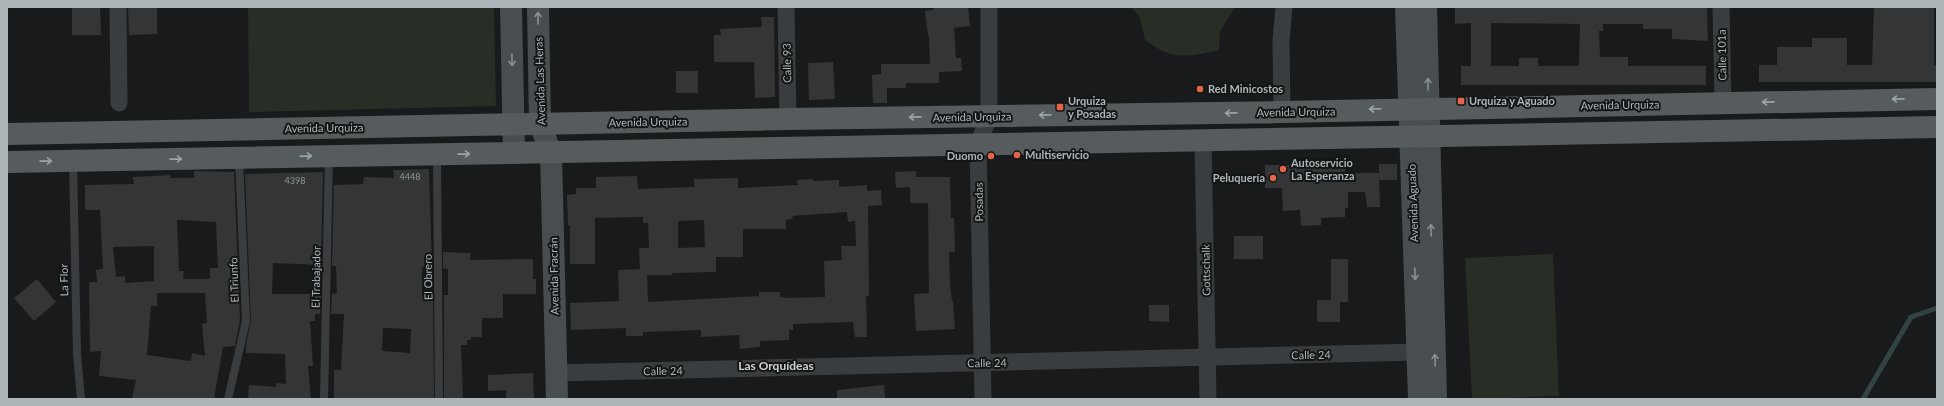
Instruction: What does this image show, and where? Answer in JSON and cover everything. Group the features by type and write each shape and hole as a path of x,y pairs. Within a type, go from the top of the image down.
{"main road":[{"path":"511,7 514,153"},
{"name":"Avenida Las Heras","path":"538,7 540,124 551,153"},
{"name":"Avenida Aguado","path":"1406,7 1419,109 1436,399"},
{"name":"Avenida Aguado","path":"1419,109 1426,7"},
{"name":"Avenida Urquiza","path":"7,134 1937,99"},
{"path":"7,162 1937,127"},
{"name":"Avenida Aguado","path":"1419,399 1420,137"},
{"name":"Avenida Fracrán","path":"551,153 557,399"}],"street":[{"path":"118,7 119,103"},
{"name":"Calle 93","path":"786,7 788,119"},
{"name":"Posadas","path":"983,399 978,144 989,116 989,7"},
{"path":"1276,7 1281,41"},
{"path":"1282,112 1281,41 1284,7"},
{"name":"Calle 101a","path":"1721,7 1723,103"},
{"name":"Gottschalk","path":"1203,141 1208,399"},
{"name":"Calle 24","path":"556,373 1418,352"}],"lane":[{"name":"El Obrero","path":"437,154 439,399"},
{"name":"El Trabajador","path":"324,399 329,156"},
{"name":"El Triunfo","path":"228,399 246,321 239,158"},
{"name":"La Flor","path":"73,161 76,354 81,399"}],"shaded area":[{"path":"248,7 494,7 496,106 249,112"},
{"path":"1131,7 1235,7 1220,32 1219,50 1180,56 1163,51 1145,40 1140,18"},
{"path":"1553,254 1559,396 1472,399 1465,258"}],"building":[{"path":"72,7 100,7 101,35 72,35"},
{"path":"128,7 157,7 157,34 129,35"},
{"path":"933,7 968,7 970,26 954,28 956,58 961,58 962,71 939,72 939,83 906,83 906,88 887,88 887,103 873,103 872,75 881,74 881,64 930,64 929,36 925,11 933,10"},
{"path":"1455,7 1707,7 1708,41 1672,39 1672,29 1643,29 1643,24 1603,24 1603,31 1599,31 1600,57 1628,57 1628,66 1706,66 1706,85 1461,85 1461,66 1471,66 1471,23 1455,24","holes":["1491,23 1580,24 1579,66 1538,66 1538,58 1519,58 1519,66 1491,66"]},
{"path":"1874,7 1934,7 1934,65 1937,65 1937,82 1759,82 1759,65 1777,65 1777,47 1812,47 1812,38 1847,38 1847,65 1872,65"},
{"path":"761,17 774,17 775,97 755,98 754,62 714,62 714,35 721,35 720,29 762,27"},
{"path":"833,62 835,99 809,100 808,63"},
{"path":"676,71 698,71 698,93 676,93"},
{"path":"1379,164 1397,164 1397,180 1379,180"},
{"path":"1265,165 1292,165 1292,168 1345,167 1345,173 1379,173 1380,207 1367,207 1365,192 1348,192 1348,208 1345,208 1345,217 1321,218 1321,225 1301,226 1300,210 1283,211 1282,188 1265,188"},
{"path":"429,169 432,268 422,267 422,296 433,296 434,399 334,399 334,370 341,370 344,314 331,314 332,294 337,293 336,266 332,266 334,185 363,184 364,177 394,178 393,170","holes":["383,328 411,329 410,353 382,351"]},
{"path":"194,171 234,172 240,320 235,346 223,347 214,399 132,399 136,380 99,376 101,351 90,352 89,282 97,282 96,270 103,269 100,210 85,210 85,185 134,184 133,177 170,175 170,178 194,178","holes":["177,220 216,222 218,268 210,268 210,279 183,279 184,271 179,271","154,246 154,281 125,283 125,276 116,277 113,247","157,293 205,293 207,323 202,324 205,356 192,353 191,361 147,355 151,306 157,306"]},
{"path":"916,171 916,177 950,177 951,218 954,218 955,252 949,252 950,283 955,329 916,331 914,294 929,293 928,203 910,203 910,187 896,188 895,172"},
{"path":"323,172 321,265 273,263 272,294 321,294 320,314 315,314 315,321 310,321 313,366 308,366 311,399 248,399 249,385 276,387 276,383 286,384 285,354 246,353 246,345 251,321 245,174"},
{"path":"637,176 638,189 694,187 694,179 738,178 738,188 798,185 797,180 813,179 813,181 839,180 839,187 867,185 867,191 881,190 882,205 868,206 869,296 866,296 867,337 855,337 853,322 793,324 793,330 789,330 789,340 760,341 760,347 740,349 739,335 701,337 701,330 643,332 643,336 626,336 626,328 571,330 570,303 619,301 618,270 640,269 639,248 649,248 648,223 643,223 643,217 595,218 595,264 570,264 570,225 568,225 567,195 576,194 576,188 596,188 596,177","holes":["847,212 848,222 855,221 856,246 841,246 842,260 824,261 825,297 789,298 780,297 780,292 759,292 759,296 648,302 647,275 716,272 716,257 743,257 743,229 786,229 786,220 793,219 792,216","704,220 705,247 678,248 678,221"]},
{"path":"1234,236 1263,236 1263,259 1234,259"},
{"path":"443,252 471,253 470,260 533,259 533,279 536,279 536,294 503,294 503,318 482,318 482,337 471,337 471,340 467,340 467,345 461,345 463,399 444,399 444,295 448,295 448,269 443,268"},
{"path":"1331,259 1348,259 1348,302 1340,302 1340,322 1317,322 1317,300 1331,300"},
{"path":"37,279 56,302 34,321 14,298"},
{"path":"1149,305 1169,305 1169,322 1149,321"},
{"path":"533,373 534,399 506,399 506,390 488,391 488,375"},
{"path":"884,385 885,399 837,399 837,390"}],"waterway":[{"path":"1863,399 1911,317 1937,308"}],"place":[{"name":"Red Minicostos","path":"1200,89"},
{"name":"Urquiza y Aguado","path":"1461,101"},
{"name":"Urquiza y Posadas","path":"1060,107"},
{"name":"Multiservicio","path":"1017,155"},
{"name":"Duomo","path":"991,156"},
{"name":"Autoservicio La Esperanza","path":"1283,169"},
{"name":"Peluquería","path":"1273,178"}],"district":[{"name":"Las Orquídeas","path":"776,366"}]}
